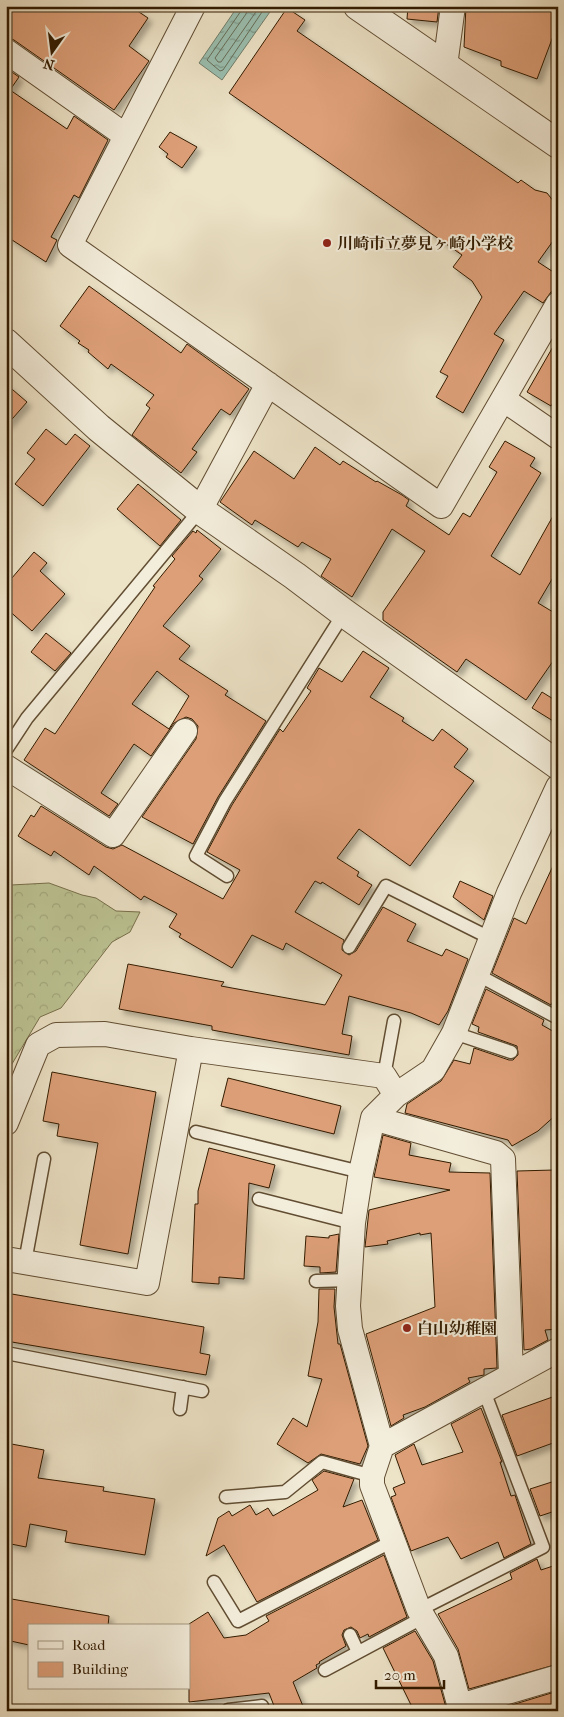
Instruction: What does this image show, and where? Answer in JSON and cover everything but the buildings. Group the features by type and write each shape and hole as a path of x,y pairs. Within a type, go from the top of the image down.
{"street":[{"path":"193,6 70,245 441,506 558,304"},
{"path":"358,6 558,144"},
{"path":"445,66 453,6"},
{"path":"6,51 126,136"},
{"path":"6,343 99,428 200,510 296,576 344,613 558,765"},
{"path":"200,510 268,384"},
{"path":"503,399 558,437"},
{"path":"6,767 114,835 185,731"},
{"path":"6,1124 38,1046 56,1035 105,1034 390,1086 434,1070 454,1033 509,893 558,787"},
{"path":"16,1260 147,1283 190,1048"},
{"path":"390,1086 373,1118 361,1172 354,1223 348,1306 350,1330 382,1446 372,1476 372,1485 391,1542 421,1614 446,1656 461,1708 558,1677"},
{"path":"373,1118 496,1153 503,1160 511,1374"},
{"path":"382,1446 558,1350"}],"lane":[{"path":"6,750 33,710 200,510"},
{"path":"227,876 196,856 225,801 344,613"},
{"path":"349,947 386,886 492,939"},
{"path":"478,975 558,1018"},
{"path":"390,1086 394,1021"},
{"path":"454,1033 511,1052"},
{"path":"196,1132 361,1172"},
{"path":"16,1260 44,1159"},
{"path":"259,1199 354,1223"},
{"path":"316,1281 350,1280"},
{"path":"6,1352 202,1391"},
{"path":"180,1409 183,1387"},
{"path":"325,1670 421,1614 543,1547 484,1391"},
{"path":"226,1497 285,1492 322,1462 372,1476"},
{"path":"214,1582 238,1622 391,1542"},
{"path":"350,1635 358,1652"},
{"path":"228,1710 262,1706 263,1711"}],"green space":[{"path":"49,883 96,898 116,911 140,912 130,932 112,942 61,1008 40,1017 6,1074 6,894 11,885"}],"water":[{"path":"238,6 269,6 272,9 222,80 199,63"}],"place":[{"name":"川崎市立夢見ヶ崎小学校","path":"327,243"},
{"name":"白山幼稚園","path":"407,1328"}]}
